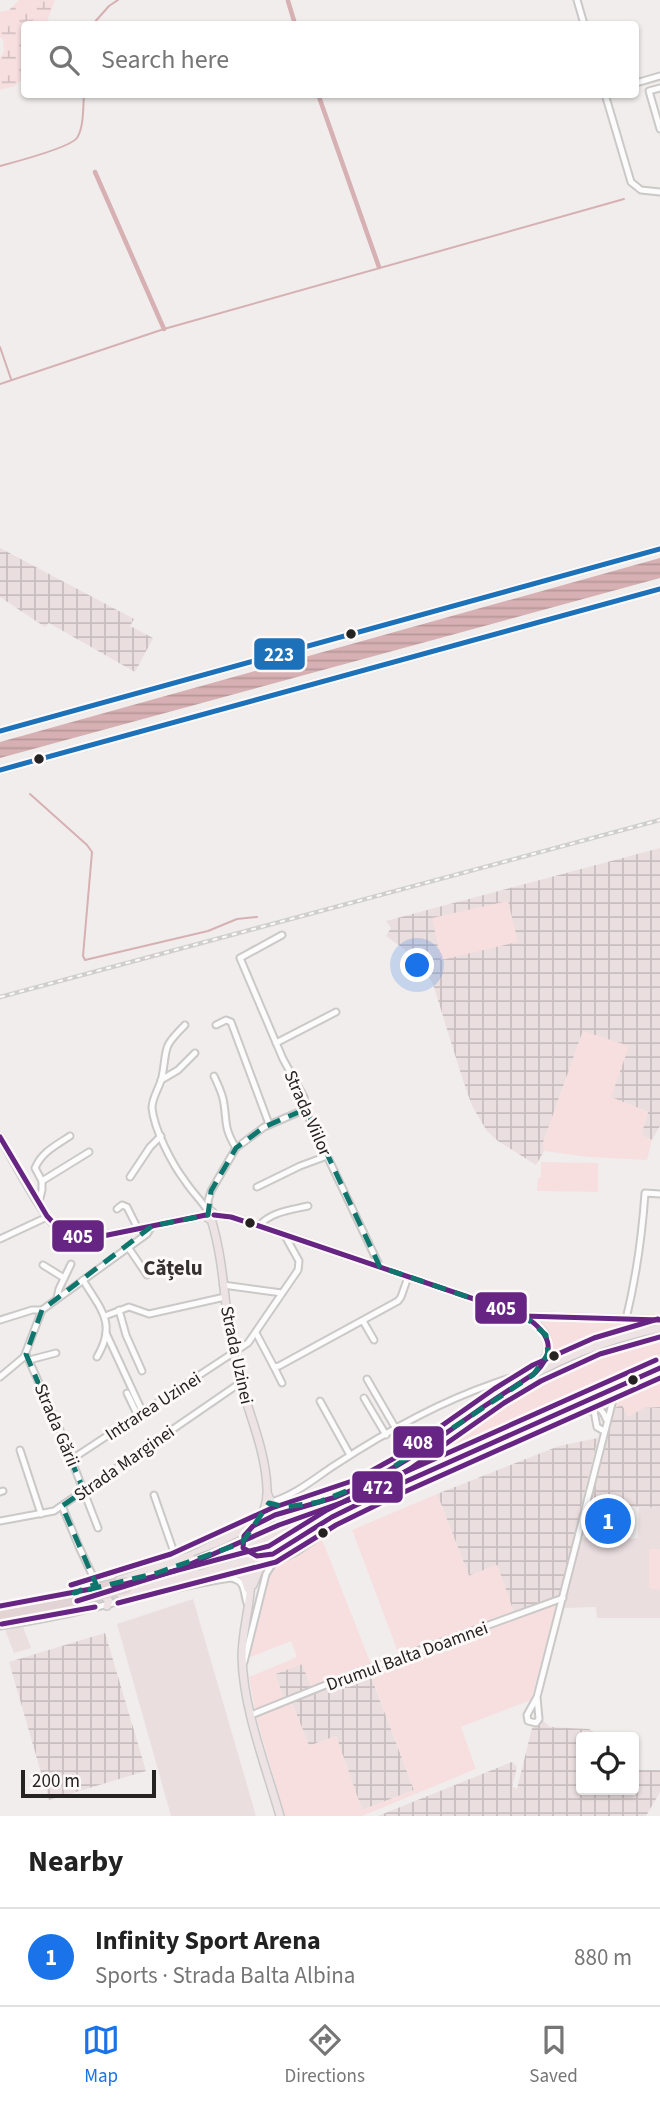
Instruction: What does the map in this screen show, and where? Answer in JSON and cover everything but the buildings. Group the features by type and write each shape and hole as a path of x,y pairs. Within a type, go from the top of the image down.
{"highway":[{"path":"0,1607 126,1585"},
{"path":"0,1615 92,1598 126,1585"}],"main road":[{"path":"0,731 660,549"},
{"path":"0,770 660,589"},
{"path":"0,1137 47,1217 57,1229 75,1238 93,1238 209,1214 231,1217 524,1316 660,1320"},
{"name":"Strada Uzinei","path":"209,1214 240,1384 260,1443 270,1503 284,1536"},
{"path":"524,1316 541,1329 548,1342 547,1358 533,1375"},
{"path":"92,1598 141,1590 187,1577 248,1565 268,1556 299,1540 321,1521 491,1401 533,1375 598,1346 660,1328"},
{"path":"126,1585 196,1563 284,1527 321,1521 378,1489 426,1471 660,1368"},
{"path":"75,1593 177,1561 276,1516 344,1494 417,1454"},
{"name":"Strada Uzinei","path":"256,1525 263,1513 267,1491"},
{"path":"270,1503 286,1507 319,1502"},
{"path":"248,1604 256,1574 268,1556 280,1545 284,1536 279,1527 273,1524 256,1525 244,1535 242,1542 251,1579 243,1640 242,1667 251,1715 280,1816"},
{"path":"243,1548 257,1556 268,1556"},
{"path":"240,1577 248,1565"},
{"path":"187,1577 237,1572 247,1584 248,1604"},
{"path":"105,1597 109,1601 107,1606"}],"street":[{"path":"577,0 583,21"},
{"path":"639,82 660,76"},
{"path":"660,88 649,91 660,129"},
{"path":"606,98 631,182 641,190 660,192"},
{"name":"Strada Viilor","path":"282,935 240,958 276,1043 304,1097 306,1109 327,1156 380,1267"},
{"path":"276,1043 336,1012"},
{"path":"216,1025 226,1020 231,1022 269,1124"},
{"path":"185,1025 165,1048 161,1080 152,1108 161,1136 179,1173 209,1214"},
{"path":"161,1080 183,1066 195,1053"},
{"path":"214,1076 224,1101 227,1131 236,1148"},
{"path":"209,1214 208,1201 211,1191 236,1148 269,1124 306,1109"},
{"path":"38,1202 42,1181 35,1168 42,1154 70,1136"},
{"path":"130,1177 150,1147 161,1136"},
{"path":"42,1181 89,1152"},
{"path":"257,1187 327,1156"},
{"path":"626,1319 641,1241 645,1193 660,1194"},
{"path":"117,1209 122,1205 127,1207 138,1229"},
{"path":"259,1226 274,1215 307,1206"},
{"path":"0,1239 47,1217"},
{"path":"0,1377 28,1357 42,1310 148,1233 152,1226"},
{"path":"233,1352 248,1343 256,1333 300,1265 284,1234"},
{"path":"128,1247 146,1275"},
{"path":"57,1298 71,1264"},
{"path":"43,1265 64,1278"},
{"path":"274,1367 400,1300 408,1277"},
{"path":"83,1280 105,1316 105,1342 97,1357"},
{"path":"223,1285 282,1293"},
{"path":"105,1316 129,1307 146,1314 225,1297"},
{"path":"0,1321 32,1310 42,1310"},
{"path":"119,1310 125,1335 142,1371"},
{"path":"363,1321 374,1340"},
{"path":"106,1333 140,1415"},
{"path":"256,1333 282,1383"},
{"name":"Intrarea Uzinei","path":"72,1459 233,1352"},
{"name":"Strada Gării","path":"56,1353 28,1357 98,1528"},
{"path":"270,1503 441,1405 468,1392 519,1375 533,1375"},
{"path":"367,1379 396,1429"},
{"name":"Strada Marginei","path":"0,1521 51,1512 62,1506 240,1384"},
{"path":"537,1697 538,1721 531,1723 527,1719 537,1697 616,1387"},
{"path":"127,1393 140,1415"},
{"path":"364,1398 386,1435"},
{"path":"320,1401 350,1455"},
{"path":"555,1415 593,1405 603,1412 606,1422"},
{"path":"242,1667 268,1570 273,1563 296,1552 321,1521 366,1508 586,1410 594,1411 597,1427 604,1431"},
{"path":"20,1450 41,1514"},
{"path":"154,1495 177,1561"},
{"path":"62,1506 97,1585"},
{"path":"0,1626 107,1606 184,1585 240,1577"},
{"name":"Drumul Balta Doamnei","path":"251,1715 343,1678 563,1598"},
{"path":"530,1712 537,1713"}],"highlighted area":[{"path":"306,1109 380,1267 524,1316 546,1335 548,1354 533,1375 372,1481 319,1502 286,1507 269,1503 242,1543 157,1573 74,1593 96,1584 62,1506 84,1491 26,1354 42,1310 152,1226 208,1215 211,1191 236,1148 264,1127"}],"shaded area":[{"path":"0,548 134,619 130,626 153,638 135,672 49,623 45,627 0,597"},
{"path":"660,558 660,578 0,758 0,742"},
{"path":"660,848 660,1126 652,1140 641,1135 648,1112 610,1097 583,1031 543,1143 544,1151 536,1165 487,1131 472,1106 433,984 421,965 386,936 391,928 386,921"},
{"path":"660,1377 660,1508 589,1504 617,1396"},
{"path":"598,1438 559,1596 514,1613 497,1565 469,1576 437,1494 559,1446"},
{"path":"639,1507 660,1508 660,1618 597,1618 596,1607 563,1608 580,1538 638,1538"},
{"path":"193,1599 256,1816 171,1816 117,1624"},
{"path":"23,1627 31,1648 14,1653 5,1630"},
{"path":"105,1633 146,1771 49,1800 9,1662"},
{"path":"302,1664 312,1688 367,1666 414,1790 362,1810 336,1736 309,1746 292,1703 286,1705 275,1674"},
{"path":"541,1719 550,1727 589,1729 594,1732 576,1732 576,1795 639,1795 639,1770 660,1770 660,1792 646,1816 378,1816 512,1762 517,1767 512,1787 517,1789 532,1728"}],"green space":[{"path":"19,0 55,0 47,21 21,21 21,81 15,86 0,90 0,58 4,51 3,39 0,37 0,12 9,10"},
{"path":"508,901 518,942 441,960 432,918"},
{"path":"583,1031 629,1046 611,1097 648,1112 641,1135 652,1140 647,1160 544,1151 543,1143"},
{"path":"541,1162 598,1163 598,1192 537,1191"},
{"path":"536,1321 660,1321 660,1326 601,1342 548,1364 551,1351"},
{"path":"660,1333 660,1363 380,1486 530,1382 610,1346"},
{"path":"660,1377 660,1407 644,1408 628,1417 622,1405 614,1408 617,1396"},
{"path":"437,1494 469,1576 497,1565 514,1613 559,1596 531,1700 461,1727 476,1769 362,1816 285,1816 257,1720 249,1677 297,1657 291,1641 248,1658 267,1575 275,1565 303,1552 320,1540 323,1542 371,1664 312,1688 302,1664 275,1674 286,1704 292,1703 309,1746 336,1736 362,1810 414,1790 368,1667 399,1655 352,1530"},
{"path":"649,1549 660,1549 660,1590 649,1588"}],"waterway":[{"path":"96,21 118,0"},
{"path":"288,1 294,21"},
{"path":"0,166 53,150 77,138 82,123 84,98"},
{"path":"319,98 379,267"},
{"path":"95,172 164,329"},
{"path":"0,384 164,329 624,199"},
{"path":"0,347 11,379"},
{"path":"30,794 92,852 83,956 85,960 208,931 237,919 257,917"}],"railway":[{"path":"0,997 660,820"}],"transit line":[{"name":"223","path":"0,731 660,549"},
{"name":"223","path":"0,770 660,589"},
{"name":"405","path":"0,1137 47,1216 62,1232 93,1238 206,1215"},
{"name":"405","path":"214,1215 259,1226 524,1316 540,1328 548,1342 546,1357 535,1373 418,1453 366,1484 336,1497 275,1515 253,1526 244,1536 243,1548 257,1556 273,1554 332,1517 389,1489 660,1368"},
{"name":"405","path":"523,1316 660,1320"},
{"name":"408","path":"71,1585 171,1554 272,1508 355,1480 400,1455 533,1365 594,1338 658,1319"},
{"name":"472","path":"77,1601 177,1570 279,1525 363,1495 410,1469 504,1403 541,1381 600,1354 660,1337"},
{"name":"408","path":"114,1587 269,1546 327,1510 385,1481 656,1360"},
{"name":"472","path":"118,1603 276,1562 336,1525 393,1497 660,1378"},
{"name":"408","path":"0,1606 91,1589"},
{"name":"472","path":"2,1624 95,1607"}],"place":[{"name":"Infinity Sport Arena","path":"608,1521"}],"district":[{"name":"Cățelu","path":"173,1268"}]}
